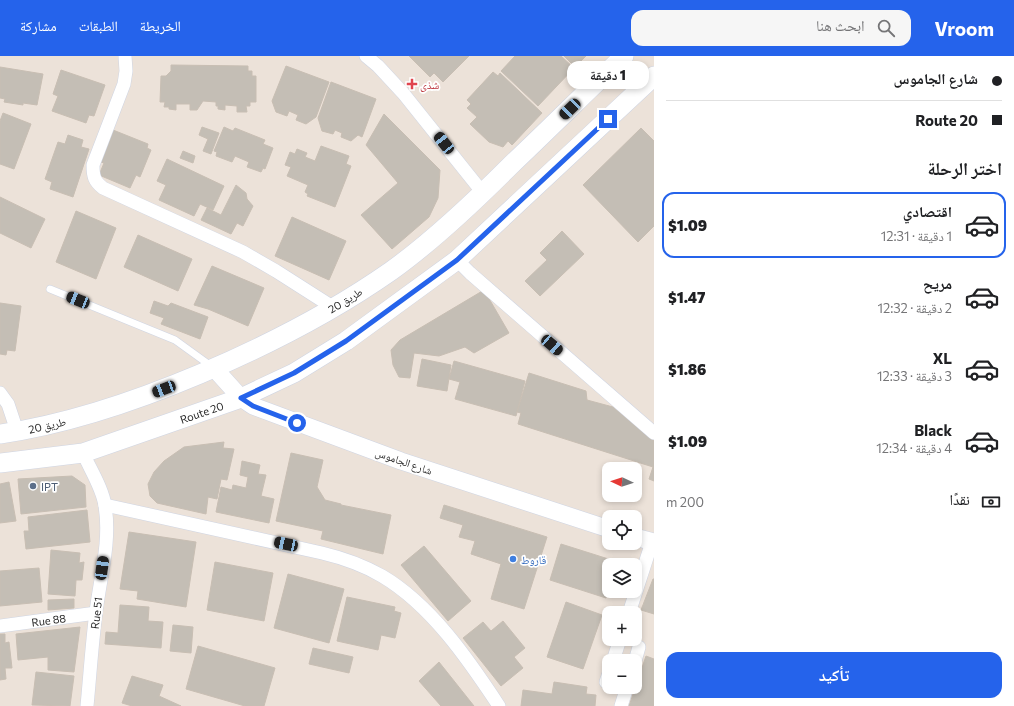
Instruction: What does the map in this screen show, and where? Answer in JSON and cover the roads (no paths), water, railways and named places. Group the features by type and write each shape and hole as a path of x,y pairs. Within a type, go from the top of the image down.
{"main road":[{"name":"طريق 20","path":"9,433 62,422 136,399 214,368 266,345 334,308 391,271 444,229 624,56"},
{"name":"Route 20","path":"0,463 83,453 241,398 294,373 346,341 457,260 654,76"}],"street":[{"path":"125,56 126,71 124,84 93,164 93,175 96,183 103,188 243,252 276,270 334,308"},
{"path":"366,56 378,66 403,93 483,193"},
{"path":"457,260 654,433"},
{"name":"شارع الجاموس","path":"214,368 241,398 253,406 401,461 602,527"},
{"path":"0,393 8,404 9,433"},
{"name":"Rue 51","path":"83,453 105,505 106,531 87,706"},
{"path":"105,505 322,553 344,559 383,576 416,601 441,627 473,667 499,706"},
{"path":"631,606 653,542 642,539"},
{"name":"Rue 88","path":"0,626 96,613"},
{"path":"637,654 639,647"},
{"path":"621,706 625,694"}],"lane":[{"path":"50,289 175,340 214,368"}],"place":[{"name":"شذى","path":"412,84"},
{"name":"IPT","path":"33,486"},
{"name":"قاروط","path":"513,559"}]}
